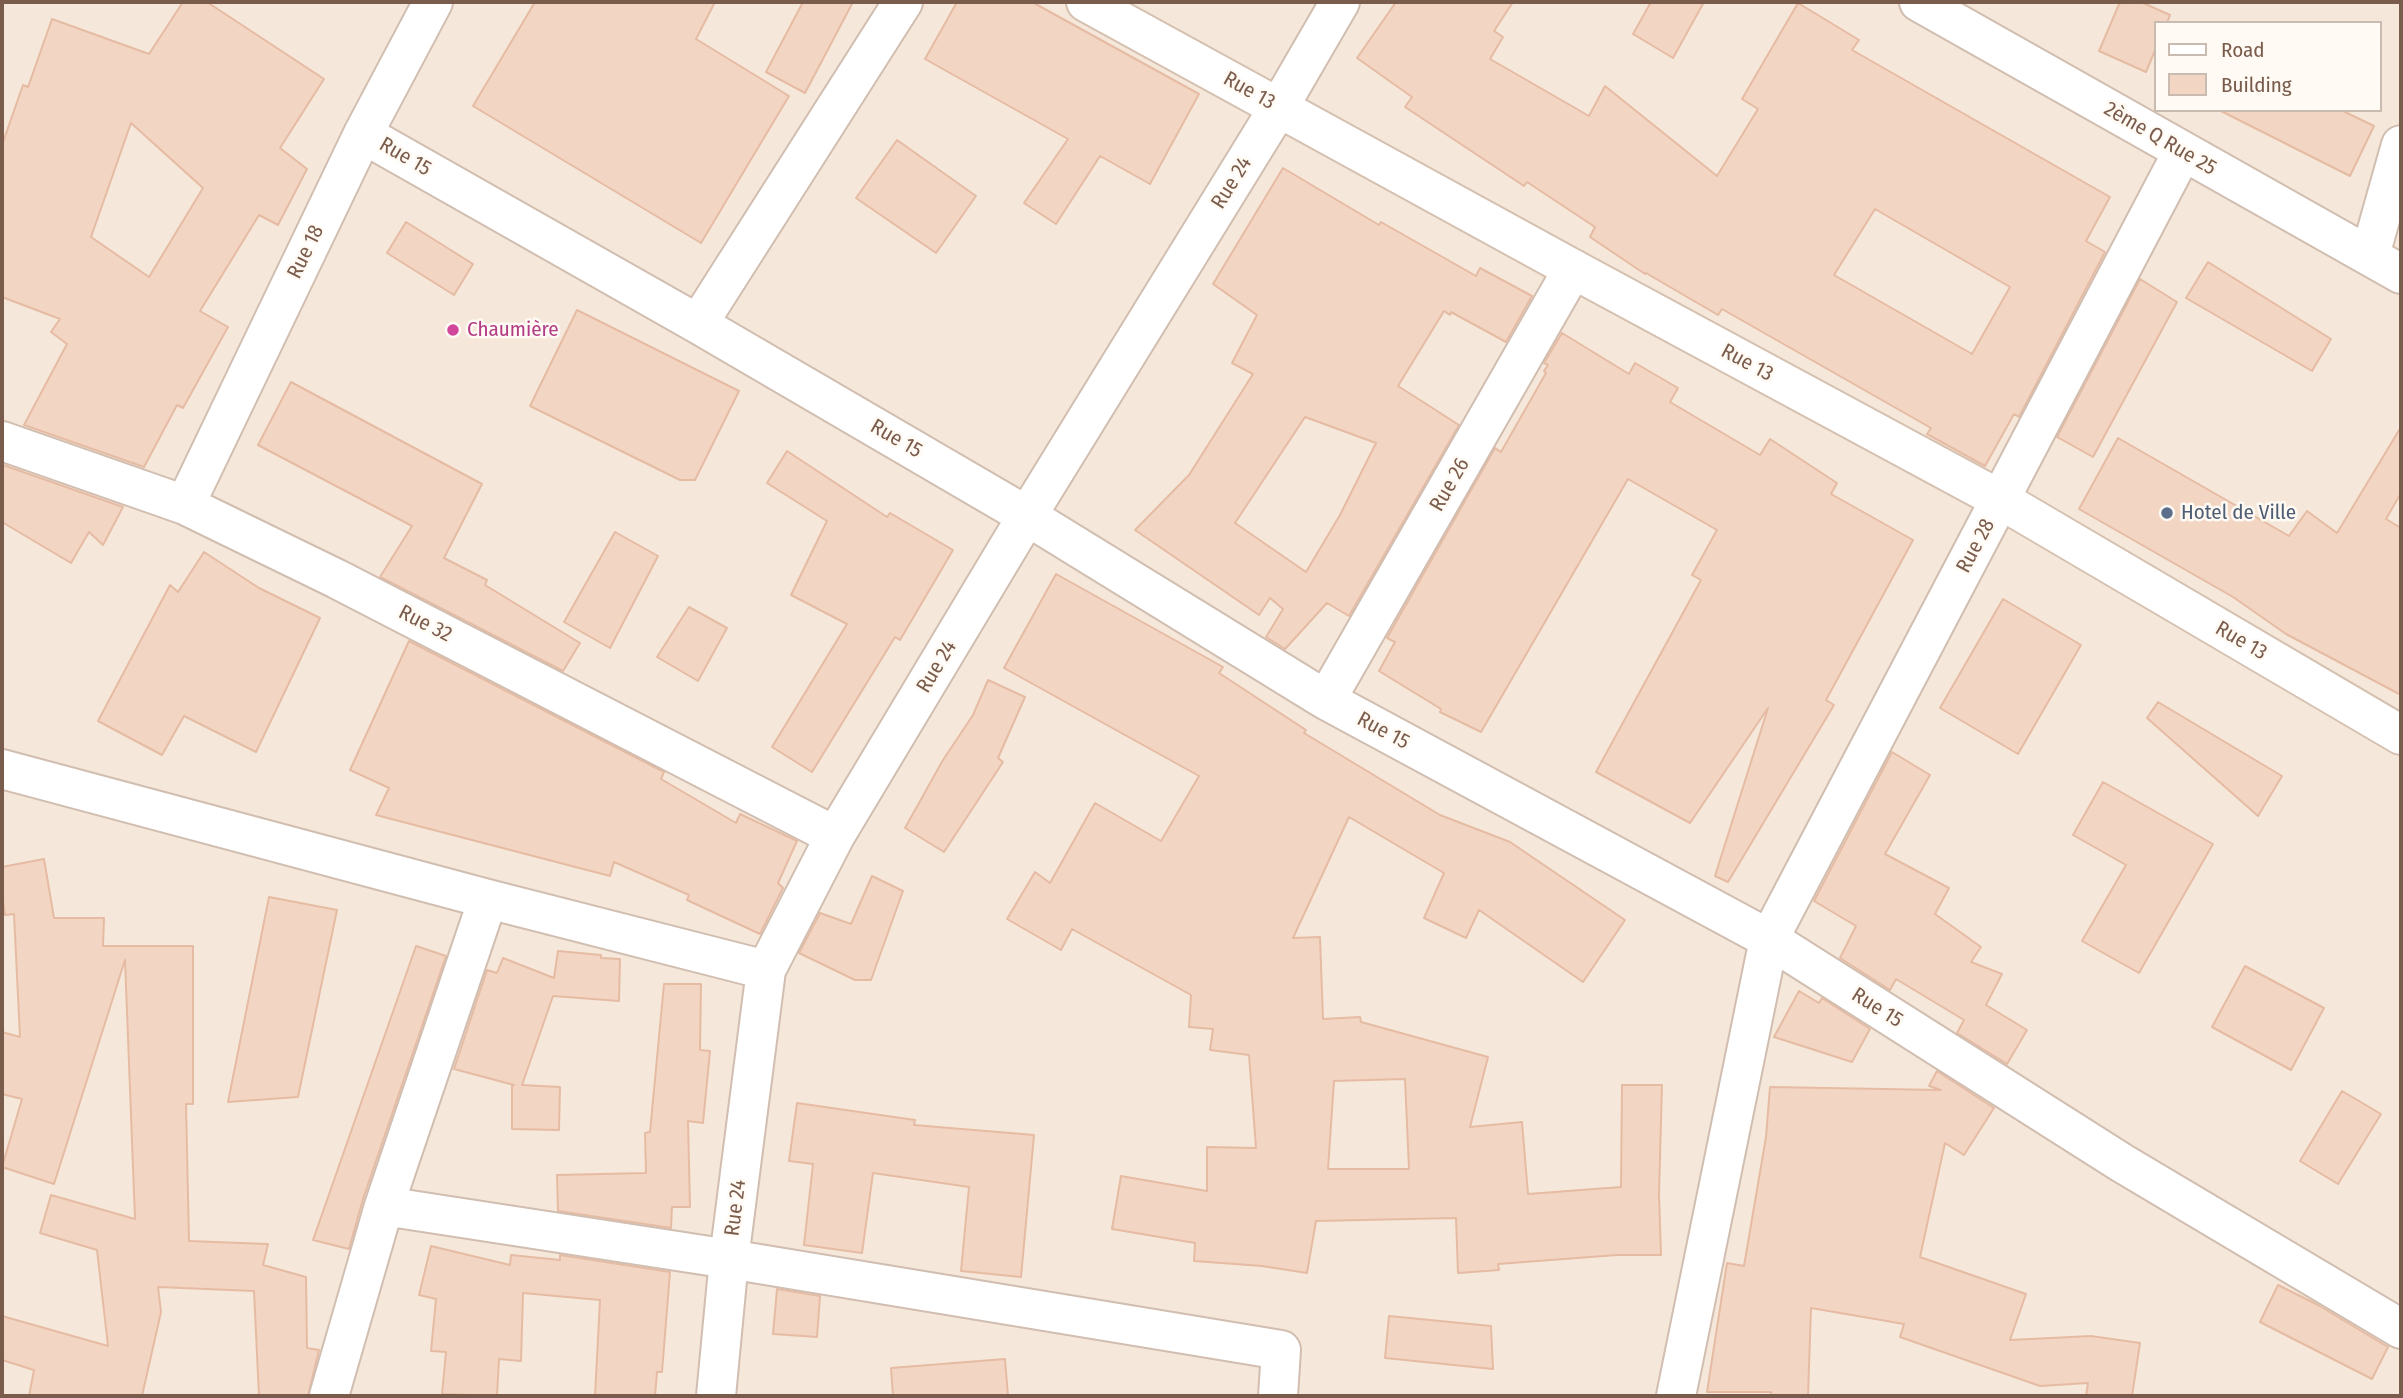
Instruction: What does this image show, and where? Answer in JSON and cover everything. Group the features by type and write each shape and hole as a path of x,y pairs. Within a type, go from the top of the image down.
{"street":[{"name":"Rue 18","path":"186,505 363,134 433,2"},
{"path":"698,324 903,2"},
{"name":"Rue 13","path":"1086,2 2001,500 2401,735"},
{"name":"Rue 24","path":"716,1396 729,1259 766,970 835,836 1027,516 1279,107 1340,2"},
{"name":"2ème Q Rue 25","path":"1941,7 2182,153 2385,265"},
{"name":"Rue 15","path":"363,134 698,324 1027,516 1326,701 1769,939 2122,1163 2401,1329"},
{"path":"2385,265 2401,145"},
{"name":"Rue 28","path":"1676,1396 1769,939 2182,153"},
{"name":"Rue 26","path":"1326,701 1573,269"},
{"name":"Rue 32","path":"2,441 186,505 337,579 835,836"},
{"path":"2,769 766,970"},
{"path":"329,1396 384,1206 488,899"},
{"path":"384,1206 729,1259 1281,1350 1278,1396"}],"shaded area":[{"path":"2,2 2401,2 2401,1396 2,1396"}],"building":[{"path":"183,2 207,2 324,79 280,148 307,169 278,225 259,215 200,311 228,327 183,408 177,405 144,467 24,425 67,344 51,332 60,319 2,297 2,145 23,85 28,87 52,19 149,54","holes":["131,123 203,188 149,277 91,237"]},
{"path":"535,2 715,2 696,39 789,96 701,243 473,106"},
{"path":"803,2 853,2 805,93 766,72"},
{"path":"957,2 1032,2 1199,94 1150,184 1100,156 1056,224 1024,203 1068,139 925,59"},
{"path":"1396,2 1513,2 1494,31 1503,37 1490,59 1589,116 1605,86 1717,176 1758,109 1742,99 1798,3 1859,40 1852,50 2110,197 2086,241 2105,252 2019,417 2014,414 1985,466 1927,434 1931,428 1722,309 1718,315 1645,274 1590,237 1595,227 1527,182 1524,186 1405,107 1412,97 1357,58","holes":["1875,209 2010,287 1972,354 1834,275"]},
{"path":"1651,2 1704,2 1673,58 1633,34"},
{"path":"2120,2 2141,2 2170,15 2168,21 2154,21 2154,53 2146,72 2099,51"},
{"path":"2223,112 2345,112 2374,126 2350,176"},
{"path":"897,140 976,196 936,253 856,198"},
{"path":"1283,168 1379,225 1381,222 1476,276 1480,268 1532,296 1506,342 1451,312 1450,315 1444,311 1398,386 1459,425 1349,616 1327,603 1285,649 1266,637 1283,609 1270,598 1259,615 1135,530 1189,475 1253,374 1232,363 1257,315 1213,284","holes":["1305,417 1376,443 1340,515 1306,572 1235,523"]},
{"path":"406,222 473,264 454,295 387,253"},
{"path":"2208,262 2331,339 2312,371 2186,298"},
{"path":"2140,279 2177,302 2093,457 2057,437"},
{"path":"577,310 739,391 695,480 680,480 530,406"},
{"path":"1562,333 1629,374 1635,363 1678,388 1670,402 1760,455 1770,439 1837,483 1831,494 1913,540 1826,700 1834,705 1728,882 1715,876 1768,708 1690,823 1596,772 1701,580 1692,575 1717,530 1628,479 1481,732 1440,712 1441,709 1379,671 1395,642 1387,638 1495,448 1501,452 1546,373 1544,371 1548,365 1544,363"},
{"path":"291,382 482,484 444,558 487,580 485,585 580,643 563,671 380,577 412,526 258,445"},
{"path":"2401,427 2401,493 2386,519 2401,528 2401,695 2286,634 2233,597 2079,509 2118,438 2289,536 2307,511 2337,533"},
{"path":"787,451 887,517 890,513 953,550 900,640 895,637 812,772 772,747 847,624 791,595 827,521 767,483"},
{"path":"3,465 123,507 103,545 89,532 71,563 2,522"},
{"path":"615,532 658,556 610,648 564,622"},
{"path":"204,552 259,588 320,618 256,752 184,716 162,755 98,721 170,585 178,592"},
{"path":"1056,574 1223,667 1219,673 1306,730 1304,733 1440,815 1510,842 1625,920 1583,982 1479,910 1466,938 1424,918 1444,873 1349,817 1293,938 1320,937 1323,1019 1360,1017 1361,1022 1488,1057 1470,1127 1522,1122 1528,1194 1621,1187 1622,1085 1662,1085 1659,1194 1661,1255 1617,1255 1498,1264 1499,1270 1458,1273 1456,1218 1316,1221 1307,1273 1262,1266 1194,1261 1195,1243 1112,1229 1121,1176 1207,1191 1207,1147 1256,1148 1249,1055 1210,1050 1213,1029 1189,1027 1191,995 1072,929 1061,950 1007,919 1035,872 1050,883 1095,803 1161,841 1199,776 1004,668","holes":["1405,1079 1409,1169 1328,1169 1334,1081"]},
{"path":"2003,599 2081,645 2018,754 1940,708"},
{"path":"689,607 727,628 698,681 657,657"},
{"path":"409,641 664,772 661,779 736,823 740,814 797,841 778,883 783,888 760,934 687,900 689,895 614,862 610,876 376,815 389,788 350,770"},
{"path":"988,680 1025,697 998,758 1003,762 944,852 905,828 943,760 973,715"},
{"path":"2158,702 2282,776 2258,816 2147,718"},
{"path":"1892,752 1930,775 1885,854 1949,888 1935,914 1981,947 1971,962 2002,974 1986,1005 2027,1030 2007,1064 1957,1033 1964,1020 1896,979 1890,990 1840,958 1856,926 1814,901"},
{"path":"2103,782 2213,844 2139,973 2082,941 2126,865 2073,835"},
{"path":"44,859 54,918 104,918 103,946 193,946 193,1104 186,1104 189,1241 268,1244 263,1265 306,1277 307,1348 319,1350 308,1396 259,1396 254,1291 158,1287 161,1312 142,1396 29,1396 34,1370 2,1360 2,1316 108,1346 97,1250 40,1233 51,1195 135,1219 125,960 54,1184 2,1167 22,1099 2,1094 2,1032 20,1037 14,914 5,915 2,867"},
{"path":"872,876 903,891 871,980 855,980 799,953 820,913 851,924"},
{"path":"269,897 337,910 298,1097 228,1102"},
{"path":"416,946 446,956 363,1199 349,1249 313,1240"},
{"path":"558,951 620,959 619,1001 553,996 522,1085 560,1087 559,1130 512,1129 514,1085 454,1069 487,970 497,973 503,958 554,978"},
{"path":"2245,966 2324,1008 2291,1070 2212,1027"},
{"path":"664,984 701,984 700,1050 710,1051 703,1123 688,1121 690,1207 672,1207 671,1228 558,1211 557,1175 646,1173 645,1133 650,1132"},
{"path":"1799,991 1819,1003 1822,998 1870,1029 1852,1062 1774,1037"},
{"path":"1937,1071 1994,1108 1964,1155 1945,1143 1920,1257 2026,1294 2010,1340 2091,1336 2140,1343 2132,1396 2086,1396 2088,1383 2040,1386 1900,1337 1904,1324 1811,1308 1808,1396 1771,1396 1771,1392 1707,1392 1727,1263 1744,1266 1766,1137 1770,1087 1941,1090 1929,1086"},
{"path":"2342,1091 2381,1114 2338,1184 2300,1161"},
{"path":"797,1103 915,1120 914,1125 1034,1135 1021,1277 961,1271 969,1187 873,1173 862,1253 804,1245 813,1164 789,1161"},
{"path":"431,1246 510,1265 511,1255 560,1260 560,1255 670,1272 662,1372 657,1372 655,1396 595,1396 600,1300 523,1293 521,1361 499,1359 497,1396 442,1394 446,1352 431,1351 436,1299 419,1295"},
{"path":"2278,1285 2318,1305 2388,1347 2372,1379 2260,1322"},
{"path":"777,1289 820,1296 817,1337 773,1334"},
{"path":"1389,1316 1491,1326 1493,1369 1385,1358"},
{"path":"1005,1359 1008,1396 893,1396 891,1368"}],"place":[{"name":"Chaumière","path":"453,330"},
{"name":"Hotel de Ville","path":"2167,513"}]}
